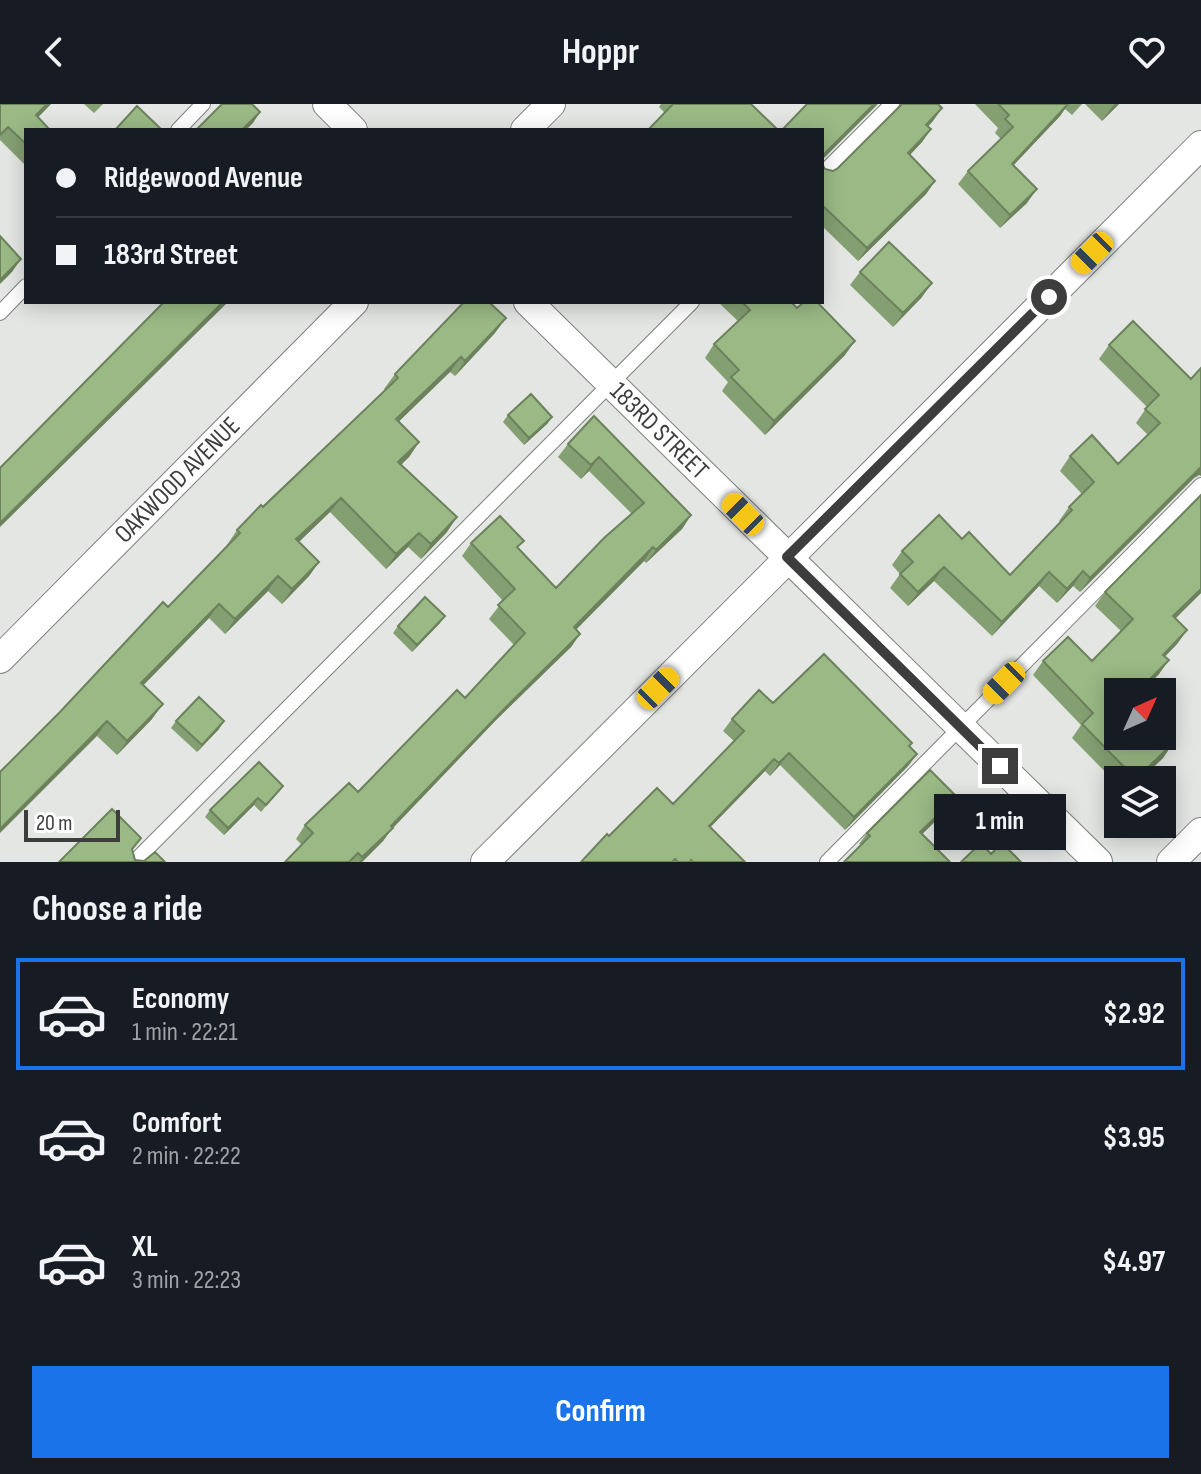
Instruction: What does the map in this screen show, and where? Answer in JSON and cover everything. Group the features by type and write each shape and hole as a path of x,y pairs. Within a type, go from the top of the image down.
{"street":[{"path":"327,104 351,128"},
{"path":"527,128 551,104"},
{"path":"485,862 1201,145"},
{"name":"OAKWOOD AVENUE","path":"0,659 352,304"},
{"name":"183RD STREET","path":"530,304 1098,862"},
{"path":"1171,862 1201,832"}],"lane":[{"path":"180,128 203,104"},
{"path":"824,172 892,104"},
{"path":"0,313 24,288"},
{"path":"134,862 690,304"},
{"path":"827,862 1201,485"}],"building":[{"path":"0,104 47,104 36,115 48,128 24,128 24,142 8,127 0,135"},
{"path":"222,104 252,104 260,112 244,128 198,128"},
{"path":"673,104 751,104 776,128 650,128"},
{"path":"807,104 874,104 824,154 824,128 784,128"},
{"path":"902,104 938,104 942,108 926,125 931,129 908,153 935,181 867,248 824,207 824,167 833,171"},
{"path":"998,104 1068,104 1012,164 1037,189 1010,215 968,171 1013,127 1005,119 1009,115"},
{"path":"137,106 160,128 117,128"},
{"path":"0,236 21,259 0,280"},
{"path":"889,242 932,283 903,313 860,272"},
{"path":"162,304 221,304 0,523 0,468"},
{"path":"462,304 491,304 506,318 465,361 461,357 396,419 419,442 398,462 457,517 431,544 419,533 396,554 341,498 296,539 319,562 292,589 278,576 235,619 219,604 141,683 163,704 127,741 107,721 0,829 0,772 163,602 168,607 240,533 237,530 261,505 263,507 398,378 395,374"},
{"path":"744,304 793,304 797,308 802,304 819,304 855,341 774,421 731,377 739,370 714,344 750,310"},
{"path":"1133,321 1191,379 1201,368 1201,467 1090,578 1083,571 1067,589 1049,572 1002,622 944,567 918,592 900,574 913,562 902,551 939,515 962,539 969,532 1010,575 1072,510 1069,507 1094,482 1070,456 1092,435 1118,464 1160,423 1145,409 1159,395 1109,345"},
{"path":"531,394 552,417 529,438 508,415"},
{"path":"594,416 691,515 656,550 653,547 574,627 580,634 362,857 358,853 349,862 285,862 313,833 305,825 349,783 358,792 457,690 465,698 525,633 498,605 515,589 471,543 500,516 524,541 517,547 556,588 604,538 644,503 599,457 591,465 568,444"},
{"path":"1201,495 1201,589 1173,616 1187,630 1163,655 1169,660 1151,678 1104,678 1104,746 1082,724 1093,713 1043,661 1068,637 1092,661 1133,619 1105,592"},
{"path":"425,597 445,616 417,645 398,626"},
{"path":"824,654 912,743 909,746 917,754 854,817 789,753 779,763 774,759 709,826 745,862 678,862 675,859 672,862 581,862 657,788 673,804 744,731 732,719 759,690 773,703"},
{"path":"199,697 224,721 202,745 176,721"},
{"path":"1108,750 1166,750 1149,766 1123,766"},
{"path":"259,762 283,786 266,805 258,798 228,828 210,810"},
{"path":"930,770 957,797 920,832 950,862 844,862 870,836 867,833"},
{"path":"112,809 141,838 132,849 135,860 144,861 155,852 165,862 59,862"},
{"path":"981,843 991,854 1002,843 1021,862 961,862"}],"route":[{"path":"1000,766 787,557 1049,297"}]}
